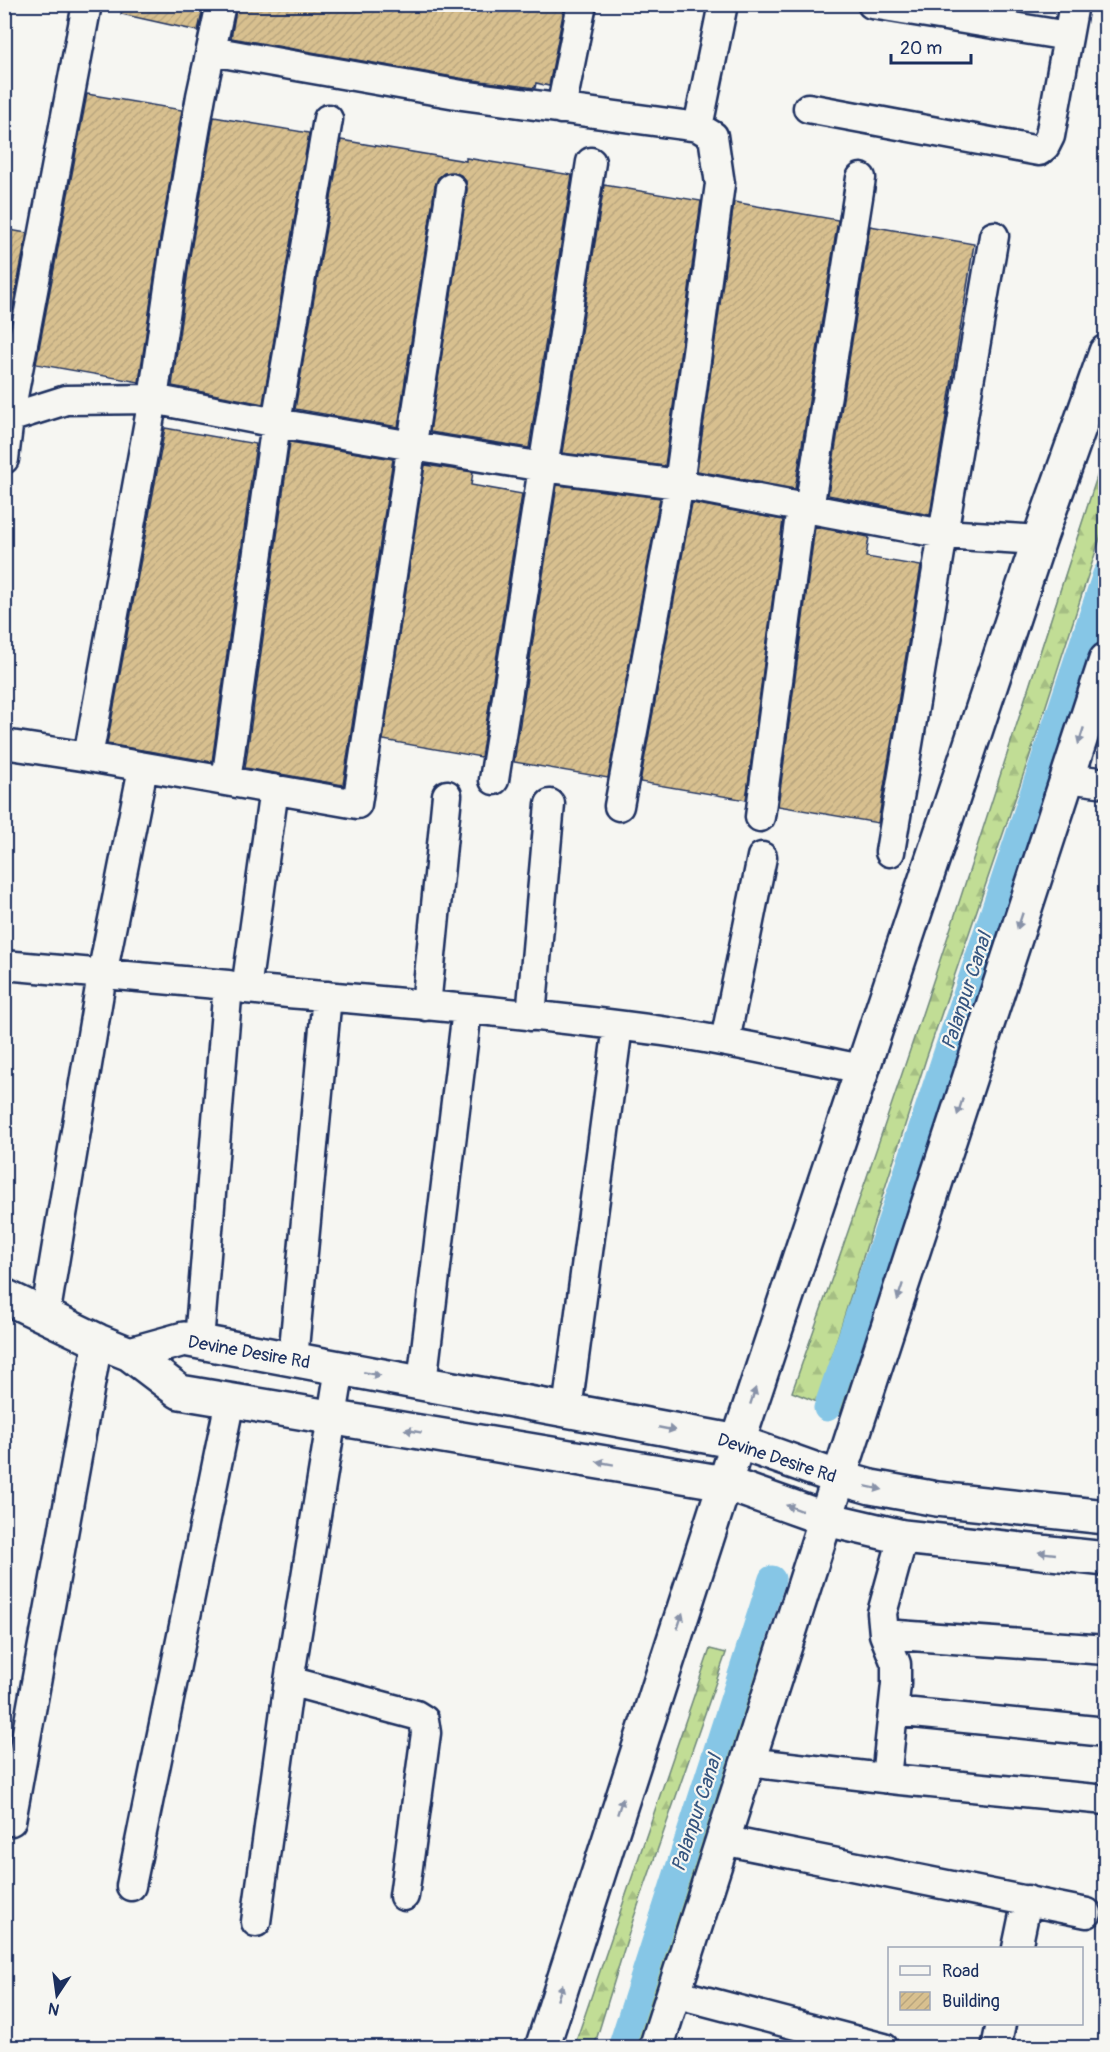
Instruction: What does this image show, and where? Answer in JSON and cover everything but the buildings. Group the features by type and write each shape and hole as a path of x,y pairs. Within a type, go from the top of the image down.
{"street":[{"path":"4,459 7,418 87,4"},
{"path":"88,757 153,399 174,253 221,4"},
{"path":"561,109 582,4"},
{"path":"698,127 723,4"},
{"path":"872,4 1068,36"},
{"path":"808,108 1039,151 1046,146 1050,136 1074,4"},
{"path":"211,51 462,95 698,127 713,136 720,184 679,484 619,806"},
{"path":"226,782 276,423 328,119"},
{"path":"494,780 591,162"},
{"path":"760,817 805,508 861,178"},
{"path":"4,744 357,804 452,188"},
{"path":"890,852 994,236"},
{"path":"542,2048 738,1442 862,1069 1039,540 1106,352"},
{"path":"7,418 66,400 153,399 413,446 544,467 679,484 943,534 1039,540"},
{"path":"656,2048 1106,660"},
{"path":"45,1317 102,975 143,768"},
{"path":"1067,778 1106,783"},
{"path":"199,1341 237,987 273,789"},
{"path":"426,1006 447,795"},
{"path":"531,1016 549,804"},
{"path":"725,1041 762,857"},
{"path":"4,965 618,1026 725,1041 862,1069"},
{"path":"293,1359 327,996"},
{"path":"423,1383 467,1010"},
{"path":"567,1410 618,1026"},
{"path":"4,1296 45,1317 130,1354 180,1392 725,1483 826,1519 903,1537 1106,1559"},
{"name":"Devine Desire Rd","path":"130,1354 184,1339 199,1341 738,1442 871,1488 937,1498 1106,1517"},
{"path":"11,1821 98,1341"},
{"path":"256,1922 289,1681 340,1368"},
{"path":"131,1886 230,1400"},
{"path":"886,1779 897,1684 896,1664 884,1634 882,1613 903,1537"},
{"path":"884,1634 1106,1650"},
{"path":"289,1681 416,1715 424,1720 426,1732 404,1896"},
{"path":"894,1711 1106,1732"},
{"path":"748,1762 886,1779 1106,1800"},
{"path":"722,1840 1087,1912"},
{"path":"1017,1947 1027,1900"},
{"path":"674,1993 884,2048"},
{"path":"996,2048 1001,2025"}],"green space":[{"path":"1105,452 1105,523 1029,758 926,1059 817,1402 792,1392 933,980"},
{"path":"1105,607 1105,635 846,1416 835,1412 909,1201"},
{"path":"764,1641 776,1644 648,2047 630,2048 703,1820"},
{"path":"710,1649 726,1653 633,1920 594,2047 574,2047"}],"waterway":[{"name":"Palanpur Canal","path":"827,1408 1106,574"},
{"name":"Palanpur Canal","path":"621,2048 772,1579"}]}
